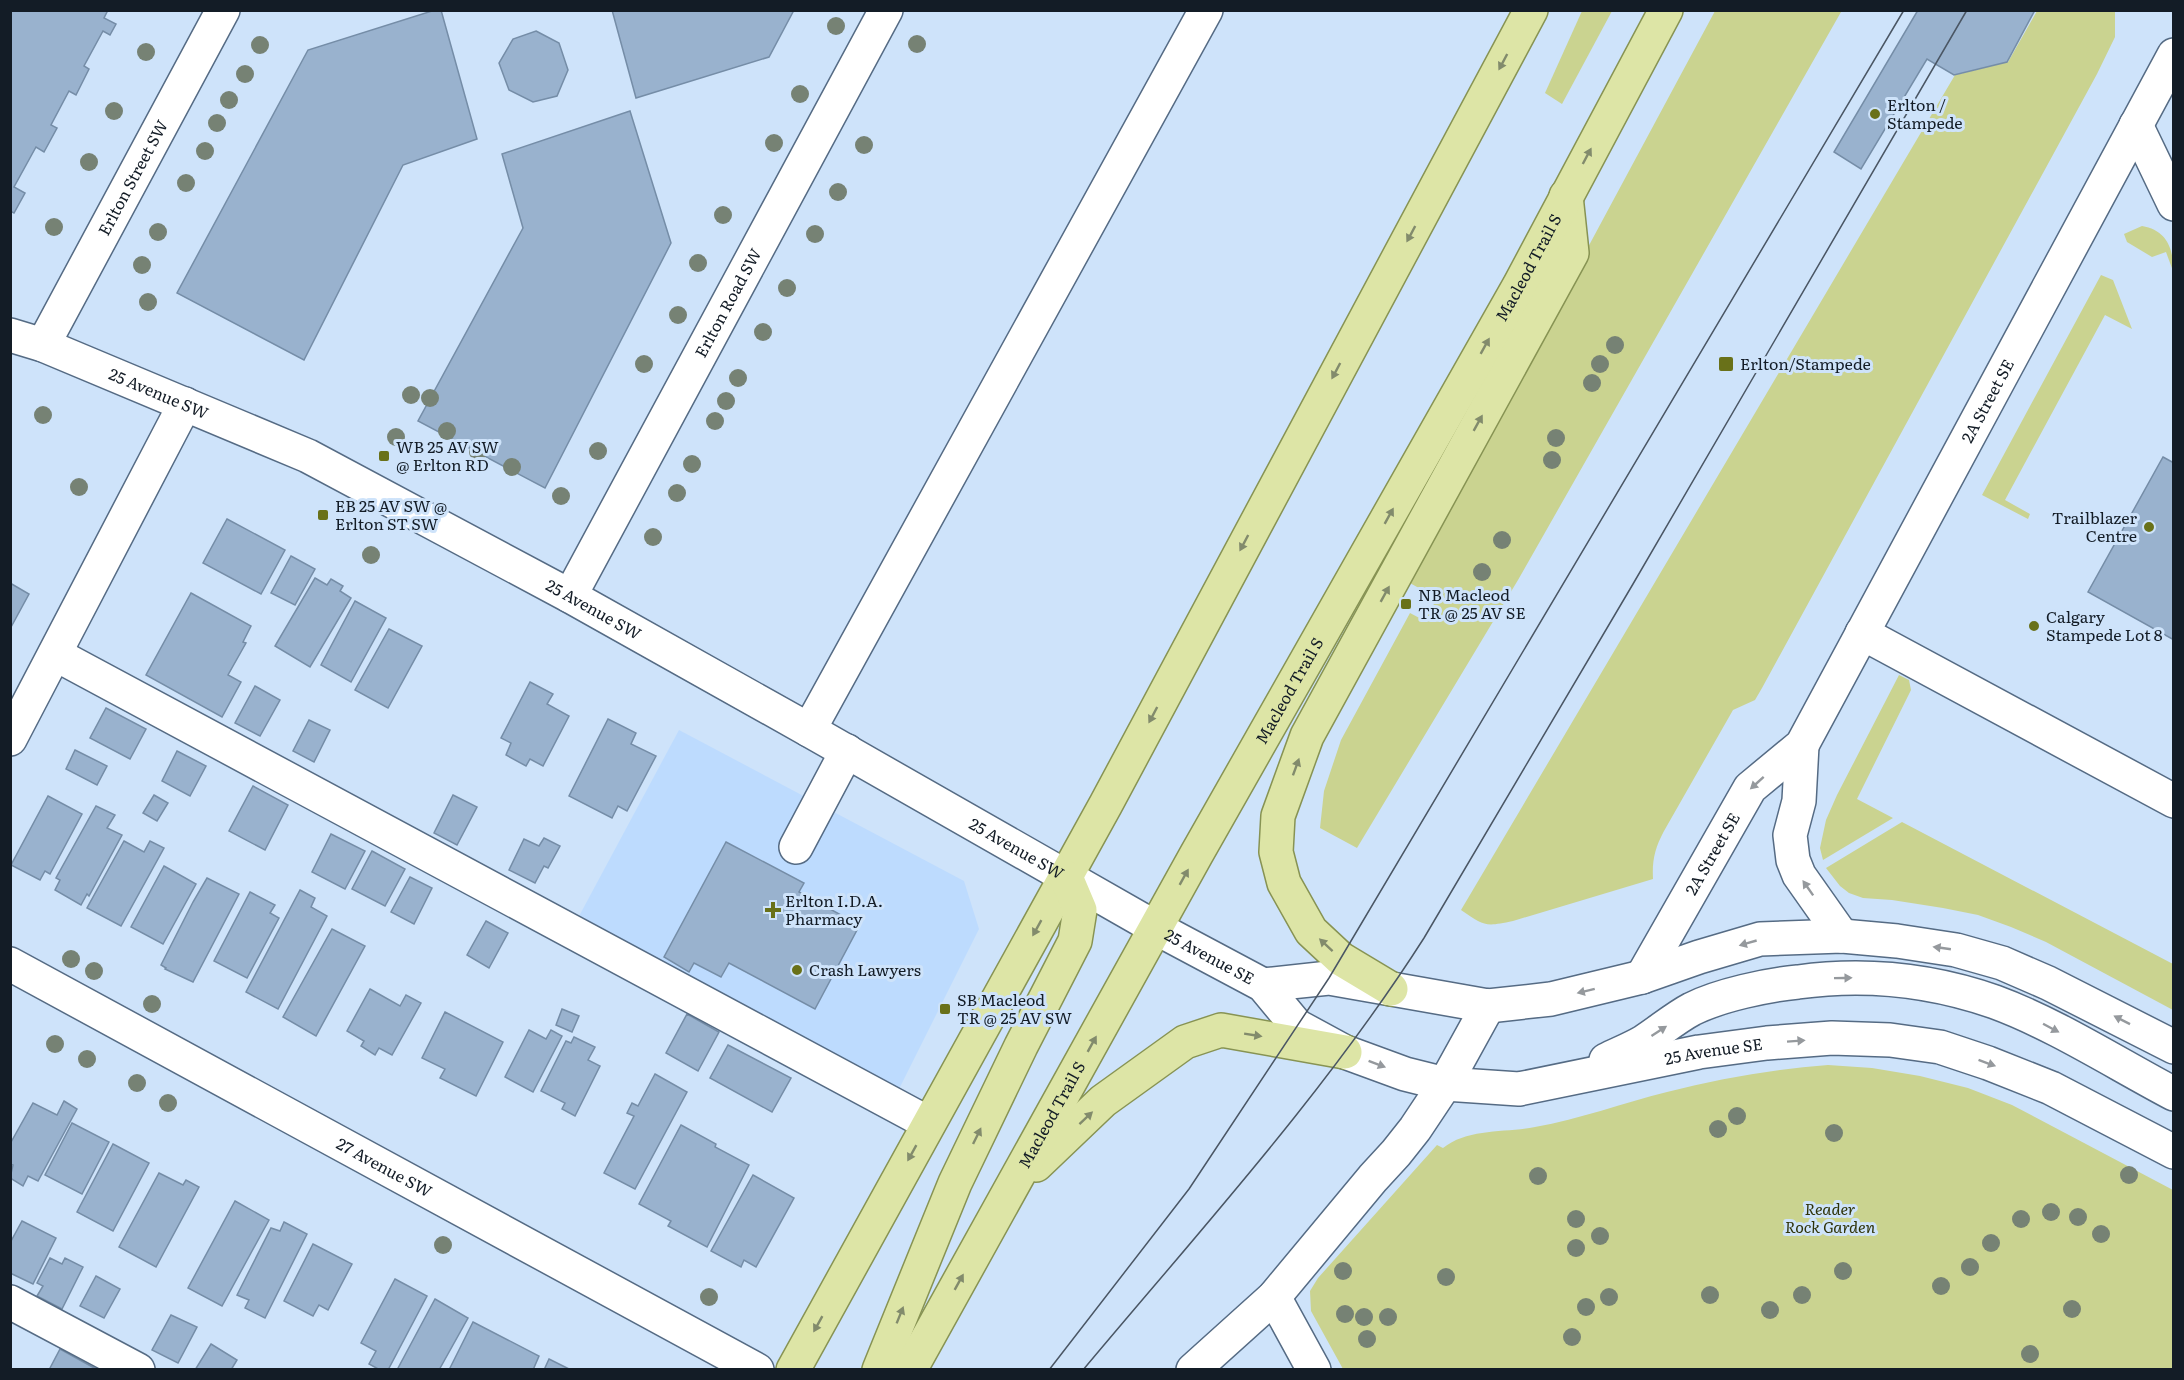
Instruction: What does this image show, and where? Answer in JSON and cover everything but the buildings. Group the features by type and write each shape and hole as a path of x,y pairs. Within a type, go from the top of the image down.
{"main road":[{"path":"794,1370 928,1123 1066,877 1531,10"},
{"name":"Macleod Trail S","path":"910,1370 1156,928 1519,286 1666,10"},
{"path":"1391,989 1341,959 1311,931 1284,883 1276,852 1278,816 1307,736 1572,253 1566,196"},
{"path":"879,1370 955,1183 1075,941 1080,910 1066,877"},
{"path":"1013,1187 1103,1101 1185,1042 1221,1030 1346,1052"}],"street":[{"name":"Erlton Street SW","path":"43,345 223,10"},
{"name":"Erlton Road SW","path":"570,596 886,10"},
{"path":"809,730 1206,10"},
{"name":"2A Street SE","path":"1642,977 1750,788 1802,745 2174,55"},
{"path":"2136,125 2174,204"},
{"name":"25 Avenue SW","path":"10,335 43,345 308,456 570,596 1156,928"},
{"path":"10,739 185,404"},
{"path":"1862,633 2174,801"},
{"path":"55,654 928,1123"},
{"name":"2A Street SE","path":"1802,745 1799,801 1790,835 1793,860 1799,875 1842,936"},
{"path":"796,848 847,751"},
{"name":"25 Avenue SE","path":"1156,928 1263,985 1297,1026 1346,1052 1405,1074 1445,1084 1519,1089 1699,1052 1756,1044 1832,1038 1890,1040 1940,1047 1988,1063 2051,1088 2174,1152"},
{"name":"25 Avenue SE","path":"1263,985 1329,978 1488,1006 1551,999 1642,977 1760,939 1842,936 1956,950 2002,963 2058,988 2174,1047"},
{"name":"27 Avenue SW","path":"10,964 757,1370"},
{"path":"1570,1078 1641,1043 1693,1009 1724,998 1773,985 1821,979 1866,978 1914,982 1995,1002 2038,1021 2174,1094"},
{"path":"1193,1370 1274,1297 1396,1153 1445,1084 1488,1006"},
{"path":"1274,1297 1314,1370"},
{"path":"10,1302 138,1370"}],"shaded area":[{"path":"679,730 964,881 979,929 886,1115 570,933"}],"green space":[{"path":"1582,11 1612,11 1562,104 1545,93"},
{"path":"1715,11 1878,11 1841,12 1518,580 1357,848 1320,828 1324,791 1341,740 1410,613 1425,621 1437,598 1408,582"},
{"path":"2037,11 2115,11 2115,37 2097,74 1762,688 1755,700 1733,710 1664,831 1655,854 1653,879 1513,921 1485,924 1475,919 1461,910 1955,75 2008,62"},
{"path":"2142,226 2157,231 2167,241 2172,255 2173,271 2166,252 2152,257 2127,242 2124,234"},
{"path":"2101,275 2113,280 2132,329 2105,315 2005,500 2030,514 2028,519 1982,495"},
{"path":"1899,675 1909,680 1911,690 1857,799 1893,818 1823,860 1820,848 1826,820"},
{"path":"1902,822 2173,964 2173,1010 2046,942 2011,927 1978,915 1943,908 1863,898 1849,893 1840,886 1826,868"},
{"name":"Reader Rock Garden","path":"1828,1065 1872,1068 1920,1076 1968,1088 2012,1105 2173,1190 2173,1369 1343,1369 1311,1311 1310,1291 1318,1278 1437,1145 1443,1148 1475,1134 1552,1124 1707,1082"}],"tram line":[{"path":"1049,1370 1189,1189 1329,978 1904,10"},
{"path":"1083,1370 1304,1106 1346,1051 1424,938 1967,10"}],"place":[{"name":"Erlton / Stampede","path":"1875,114"},
{"name":"Erlton/Stampede","path":"1726,364"},
{"name":"WB 25 AV SW @ Erlton RD","path":"384,456"},
{"name":"EB 25 AV SW @ Erlton ST SW","path":"323,515"},
{"name":"Trailblazer Centre","path":"2149,527"},
{"name":"NB Macleod TR @ 25 AV SE","path":"1406,604"},
{"name":"Calgary Stampede Lot 8","path":"2034,626"},
{"name":"Erlton I.D.A. Pharmacy","path":"773,910"},
{"name":"Crash Lawyers","path":"797,970"},
{"name":"SB Macleod TR @ 25 AV SW","path":"945,1009"}]}
